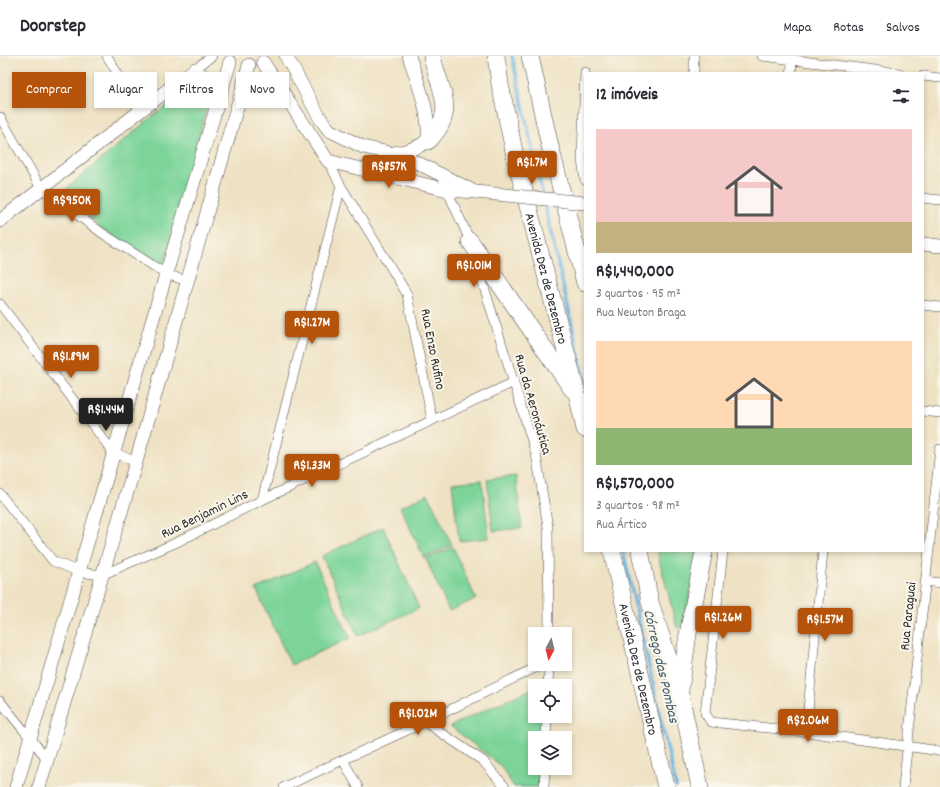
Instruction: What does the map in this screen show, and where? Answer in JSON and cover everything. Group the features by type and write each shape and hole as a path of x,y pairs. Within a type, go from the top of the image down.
{"highway":[{"path":"428,141 437,132 445,113 444,93 436,74 432,56"},
{"name":"Avenida Dez de Dezembro","path":"496,56 500,84 515,156 584,425"},
{"path":"530,56 549,142 584,279"},
{"path":"470,241 578,398"},
{"name":"Avenida Dez de Dezembro","path":"612,552 666,787"},
{"name":"Avenida Dez de Dezembro","path":"640,552 650,602 680,694 700,787"},
{"path":"680,694 688,634 704,552"}],"street":[{"path":"106,56 140,111"},
{"path":"0,221 212,56"},
{"path":"286,56 320,118 329,130 363,147 390,153 418,163 476,192"},
{"path":"390,153 404,152 418,147 428,141 429,129 425,106 409,56"},
{"path":"694,56 694,72"},
{"path":"762,56 793,58 892,72"},
{"path":"791,72 793,58"},
{"path":"224,72 226,59 239,64 249,65 267,59"},
{"name":"Rua Enzo Rufino","path":"267,59 325,156 341,186 407,294 432,420"},
{"path":"39,787 136,462 249,65"},
{"path":"195,69 200,72"},
{"path":"924,76 940,78"},
{"path":"584,101 582,160 584,173"},
{"path":"16,787 113,452 216,108"},
{"path":"0,118 41,188 102,233 166,274 187,280"},
{"path":"325,156 447,190 584,202"},
{"path":"262,500 341,186"},
{"name":"Rua da Aeronáutica","path":"447,190 470,241 536,454 548,527 549,627"},
{"path":"924,198 940,200"},
{"path":"924,244 940,246"},
{"path":"0,304 113,452 136,462"},
{"path":"924,305 940,307"},
{"name":"Rua Benjamin Lins","path":"102,575 173,544 262,500 514,382"},
{"path":"924,411 940,413"},
{"name":"Rua Paraguai","path":"903,787 940,449"},
{"path":"0,494 53,561 79,572 102,575"},
{"path":"718,552 722,561"},
{"path":"723,552 705,713 711,722 806,732 940,751"},
{"path":"806,732 823,552"},
{"path":"925,581 940,583"},
{"path":"284,787 424,722 529,671"},
{"path":"0,701 30,740 48,760"},
{"path":"424,722 483,760 505,787"},
{"path":"343,760 358,787"},
{"path":"544,787 545,775"}],"green space":[{"path":"165,107 207,108 164,265 104,230 61,193"},
{"path":"516,476 522,528 493,531 487,479"},
{"path":"482,480 489,538 459,541 452,483"},
{"path":"428,494 452,545 424,558 400,507"},
{"path":"383,527 419,608 358,636 322,556"},
{"path":"453,547 476,599 449,611 426,559"},
{"path":"657,552 700,552 683,626 677,628"},
{"path":"315,562 350,638 291,665 256,589"},
{"path":"528,690 528,723 542,723 541,731 528,731 528,775 539,775 538,787 514,787 500,765 450,726"}],"waterway":[{"name":"Córrego das Pombas","path":"512,56 543,196"},
{"name":"Córrego das Pombas","path":"544,202 584,378"},
{"name":"Córrego das Pombas","path":"623,552 676,787"}]}
